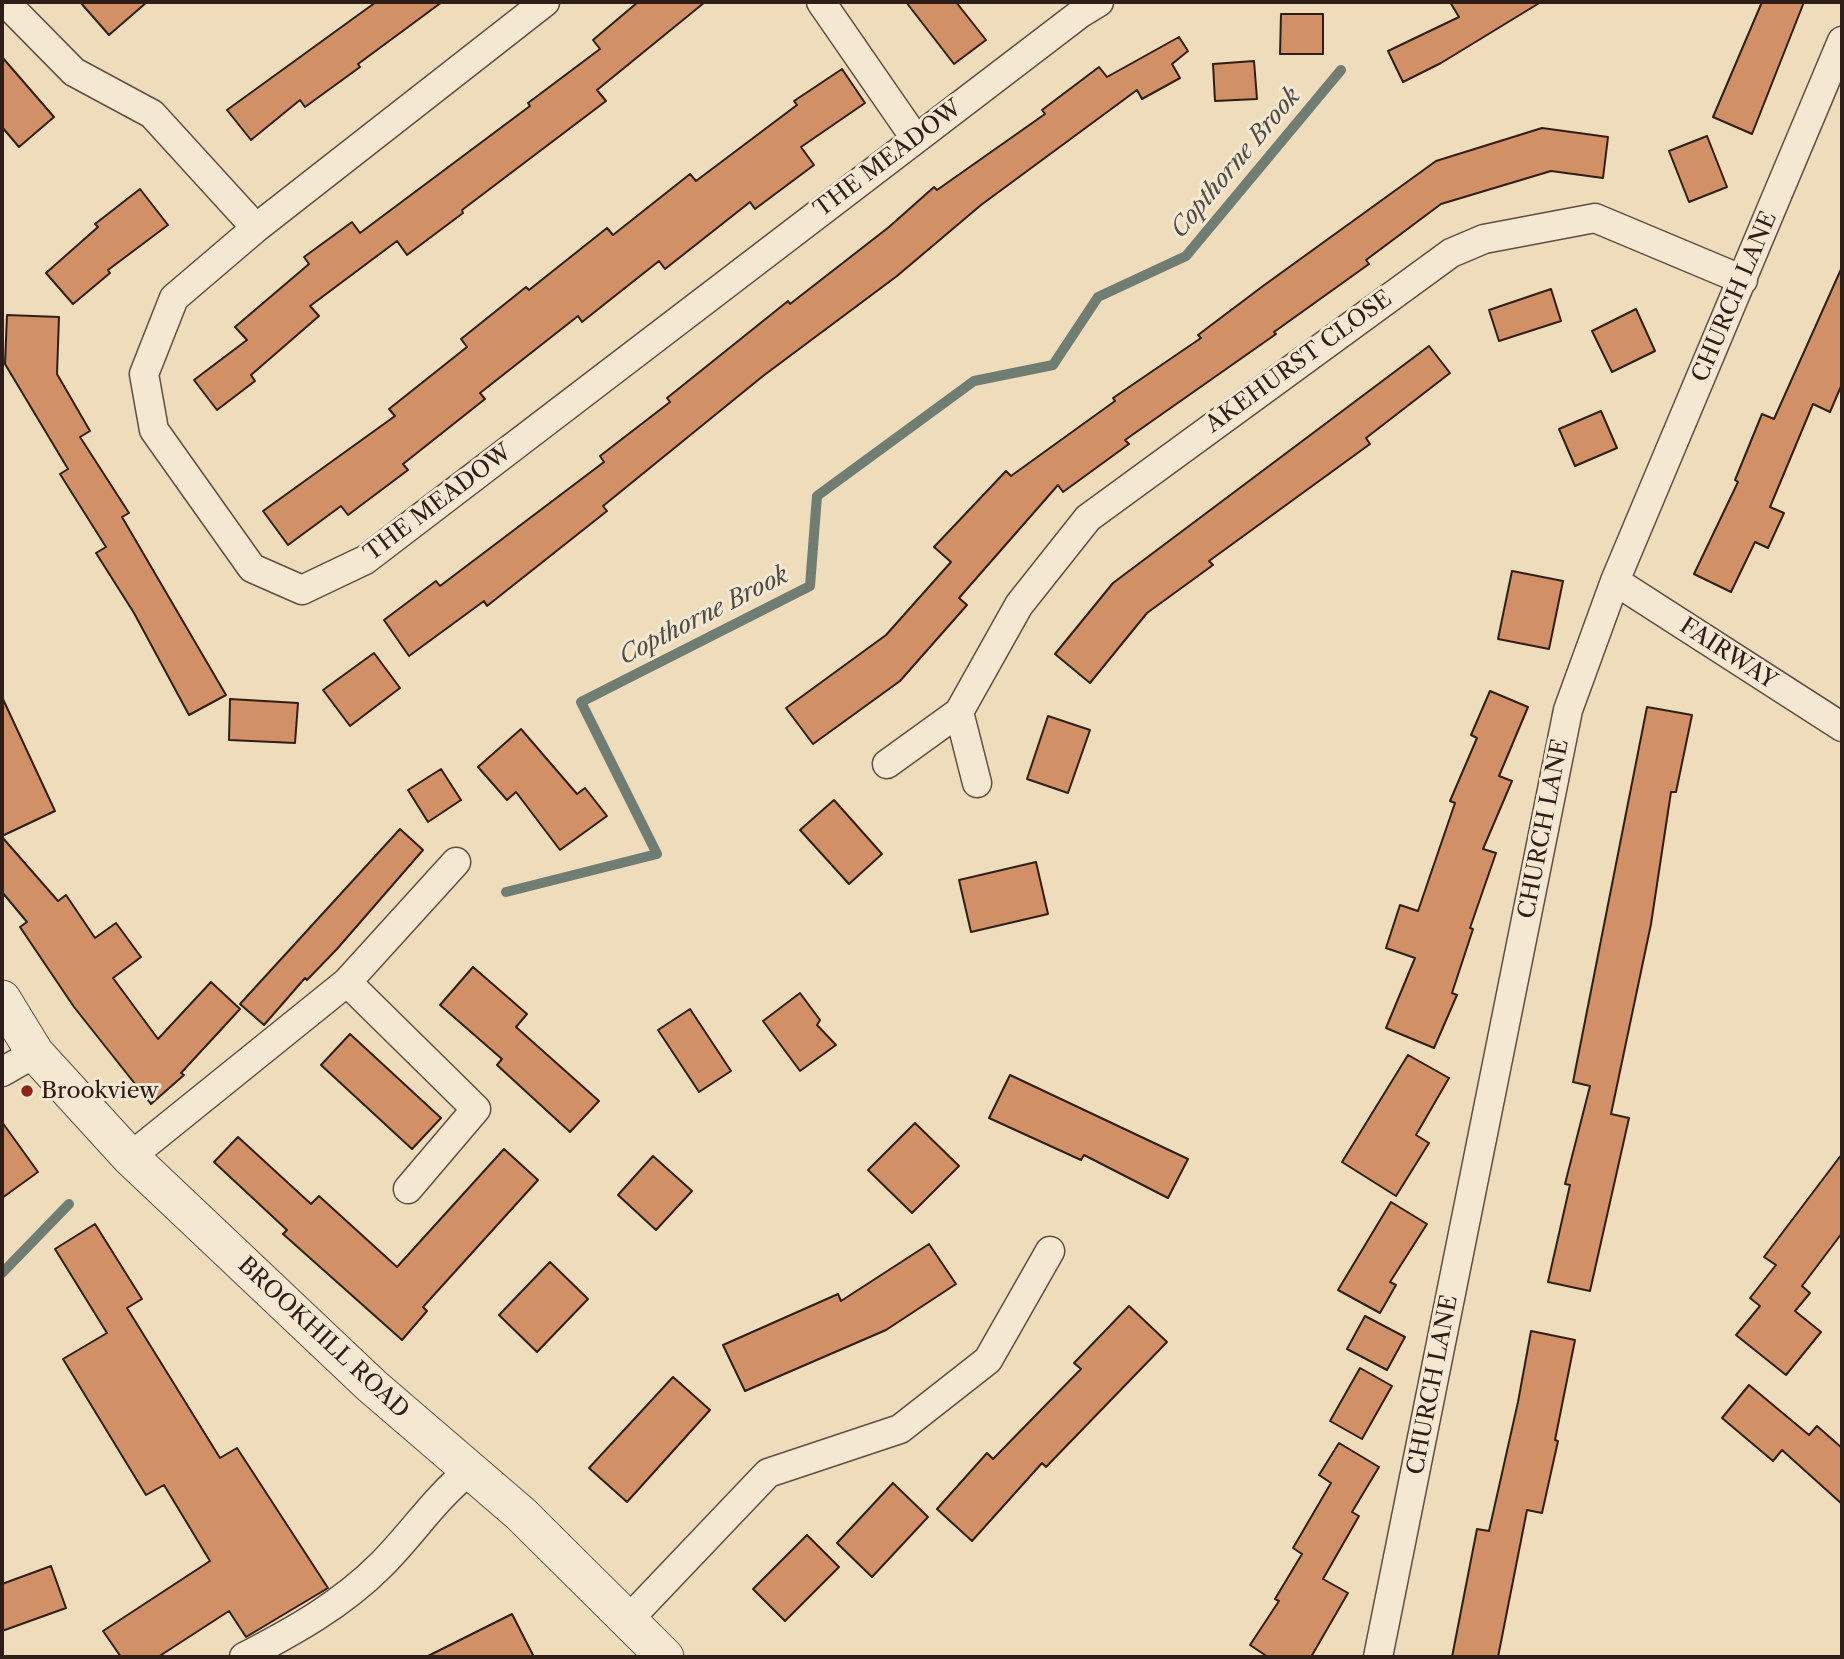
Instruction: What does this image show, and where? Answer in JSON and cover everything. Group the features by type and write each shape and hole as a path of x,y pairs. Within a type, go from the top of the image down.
{"street":[{"path":"5,2 74,72 152,114 257,228"},
{"name":"THE MEADOW","path":"545,2 257,228 174,298 144,374 154,430 252,568 302,590 365,561 915,138 1080,13 1099,2"},
{"path":"821,2 915,138"},
{"name":"CHURCH LANE","path":"1378,1657 1568,710 1615,581 1842,41"},
{"name":"AKEHURST CLOSE","path":"887,764 959,712 1019,605 1088,518 1451,253 1484,239 1595,218 1743,280"},
{"name":"FAIRWAY","path":"1615,581 1842,727"},
{"path":"959,712 977,783"},
{"path":"130,1157 347,982 456,862"},
{"path":"347,982 476,1109 408,1189"},
{"name":"BROOKHILL ROAD","path":"2,999 35,1053 130,1157 372,1386 521,1514 665,1657"},
{"path":"2,1072 35,1053"},
{"path":"629,1619 768,1472 900,1429 988,1360 1050,1251"},
{"path":"244,1657 303,1626 347,1597 383,1563 449,1487 469,1471"}],"building":[{"path":"80,2 147,2 109,35"},
{"path":"376,2 442,2 305,107 300,100 251,140 227,110"},
{"path":"638,2 705,2 597,90 606,101 462,210 463,213 407,255 397,241 310,306 319,316 251,375 255,381 217,410 194,380 247,340 235,327 309,264 304,257 352,222 360,233 530,106 528,103 600,49 593,40"},
{"path":"906,2 956,2 986,40 954,64"},
{"path":"1450,2 1541,2 1441,63 1403,82 1388,51 1459,17"},
{"path":"1762,2 1804,2 1752,134 1713,117"},
{"path":"1281,14 1323,14 1323,54 1280,54"},
{"path":"1179,37 1188,51 1172,64 1180,78 1142,99 1137,90 981,205 897,276 763,376 603,506 607,511 487,606 484,601 409,656 384,620 436,581 440,586 604,462 600,456 670,402 667,398 788,301 790,304 889,227 934,187 937,190 1045,114 1042,110 1099,67 1107,77"},
{"path":"2,57 54,117 19,147 2,127"},
{"path":"1254,61 1257,99 1215,101 1213,64"},
{"path":"842,69 865,103 801,147 814,165 755,209 750,202 665,269 659,261 582,322 578,316 480,393 485,399 403,464 408,470 348,515 341,506 288,545 263,511 395,416 389,409 467,347 461,339 526,287 529,290 607,228 613,235 690,174 696,181 797,105 794,101"},
{"path":"1542,128 1608,137 1603,178 1551,171 1441,204 1366,260 1369,264 1274,332 1276,334 1125,440 1129,444 1063,492 1058,485 959,598 967,605 900,681 813,744 786,708 886,635 951,562 934,547 1006,471 1011,476 1115,401 1113,398 1201,338 1198,335 1263,286 1436,161"},
{"path":"1707,136 1727,187 1689,202 1669,151"},
{"path":"140,189 168,225 108,270 110,273 73,304 46,273 98,227 95,224"},
{"path":"1842,267 1842,384 1830,412 1813,404 1770,507 1784,513 1768,548 1755,542 1731,592 1694,574 1738,482 1735,480 1762,414 1774,419"},
{"path":"1551,289 1561,321 1499,341 1489,310"},
{"path":"1636,309 1655,351 1612,372 1592,331"},
{"path":"7,315 59,317 57,374 90,431 80,437 129,513 122,517 226,695 189,715 134,613 96,553 106,547 60,474 68,469 5,364"},
{"path":"1429,346 1450,373 1366,438 1370,444 1209,561 1213,565 1147,613 1090,683 1055,654 1113,583"},
{"path":"1601,411 1617,448 1575,466 1559,429"},
{"path":"1512,571 1563,581 1549,649 1498,639"},
{"path":"374,653 400,688 350,726 323,690"},
{"path":"1490,691 1528,707 1499,776 1512,781 1483,849 1496,853 1470,928 1473,929 1452,993 1457,995 1434,1048 1386,1028 1415,958 1386,948 1400,905 1418,911 1455,803 1450,801 1477,738 1471,735"},
{"path":"2,697 55,811 2,836"},
{"path":"230,699 298,703 295,743 229,740"},
{"path":"1647,707 1692,715 1676,792 1671,792 1651,924 1611,1114 1629,1118 1590,1291 1548,1282 1570,1185 1565,1184 1590,1086 1573,1082"},
{"path":"1048,716 1090,730 1068,793 1027,779"},
{"path":"521,729 577,794 585,788 607,816 560,850 516,792 507,800 478,767"},
{"path":"441,769 461,800 428,822 408,790"},
{"path":"834,800 882,854 849,884 800,830"},
{"path":"400,829 423,850 337,949 307,980 305,978 264,1025 240,1004"},
{"path":"2,837 58,901 66,895 95,938 116,923 141,957 113,978 158,1039 211,982 240,1009 181,1073 184,1075 151,1104 74,1007 20,927 27,922 2,892"},
{"path":"1036,862 1048,914 971,932 959,880"},
{"path":"473,967 527,1014 516,1027 599,1101 570,1132 497,1065 502,1059 440,1005"},
{"path":"800,993 820,1020 817,1025 836,1045 800,1071 763,1021"},
{"path":"690,1009 731,1071 699,1092 658,1030"},
{"path":"350,1034 441,1118 412,1149 321,1065"},
{"path":"1408,1055 1449,1078 1416,1135 1429,1143 1396,1196 1342,1162"},
{"path":"1010,1075 1188,1159 1168,1198 1084,1155 1081,1160 989,1118"},
{"path":"2,1122 38,1172 2,1198"},
{"path":"915,1123 959,1166 912,1213 868,1170"},
{"path":"238,1137 311,1204 319,1196 397,1267 504,1149 538,1180 423,1307 427,1311 402,1340 283,1234 287,1230 214,1162"},
{"path":"1842,1154 1842,1233 1802,1286 1810,1293 1795,1311 1821,1332 1786,1375 1736,1335 1760,1306 1750,1298 1776,1265 1764,1257"},
{"path":"653,1156 692,1191 656,1230 618,1195"},
{"path":"1391,1202 1427,1224 1390,1282 1396,1285 1380,1313 1338,1290"},
{"path":"95,1224 142,1299 127,1308 220,1458 237,1448 328,1588 246,1637 229,1611 158,1657 121,1657 103,1631 210,1561 164,1485 146,1495 63,1359 107,1333 55,1249"},
{"path":"929,1244 956,1284 886,1330 745,1391 723,1345 838,1294 841,1301"},
{"path":"550,1262 588,1299 537,1352 499,1315"},
{"path":"1129,1306 1167,1342 1046,1467 1042,1463 972,1541 937,1509 987,1453 993,1459 1081,1369 1074,1363"},
{"path":"1365,1316 1405,1337 1387,1370 1347,1349"},
{"path":"1531,1331 1575,1340 1555,1440 1558,1441 1542,1513 1527,1510 1498,1657 1452,1657 1477,1529 1489,1531"},
{"path":"1360,1368 1392,1386 1362,1439 1330,1421"},
{"path":"673,1377 710,1410 627,1502 589,1468"},
{"path":"1749,1385 1809,1435 1817,1426 1842,1448 1842,1504 1782,1450 1773,1461 1722,1418"},
{"path":"1339,1443 1379,1467 1352,1512 1359,1516 1323,1579 1348,1593 1311,1657 1268,1657 1250,1645 1279,1601 1275,1599 1302,1554 1293,1548 1331,1483 1319,1475"},
{"path":"893,1483 928,1517 872,1577 837,1543"},
{"path":"807,1535 839,1567 785,1621 753,1589"},
{"path":"51,1566 66,1608 2,1631 2,1584"},
{"path":"512,1614 534,1657 426,1657"}],"waterway":[{"name":"Copthorne Brook","path":"506,892 657,854 581,702 810,586 817,496 974,381 1053,365 1098,297 1186,256 1341,70"},
{"name":"Copthorne Brook","path":"2,1273 69,1204"}],"place":[{"name":"Brookview","path":"27,1091"}]}
